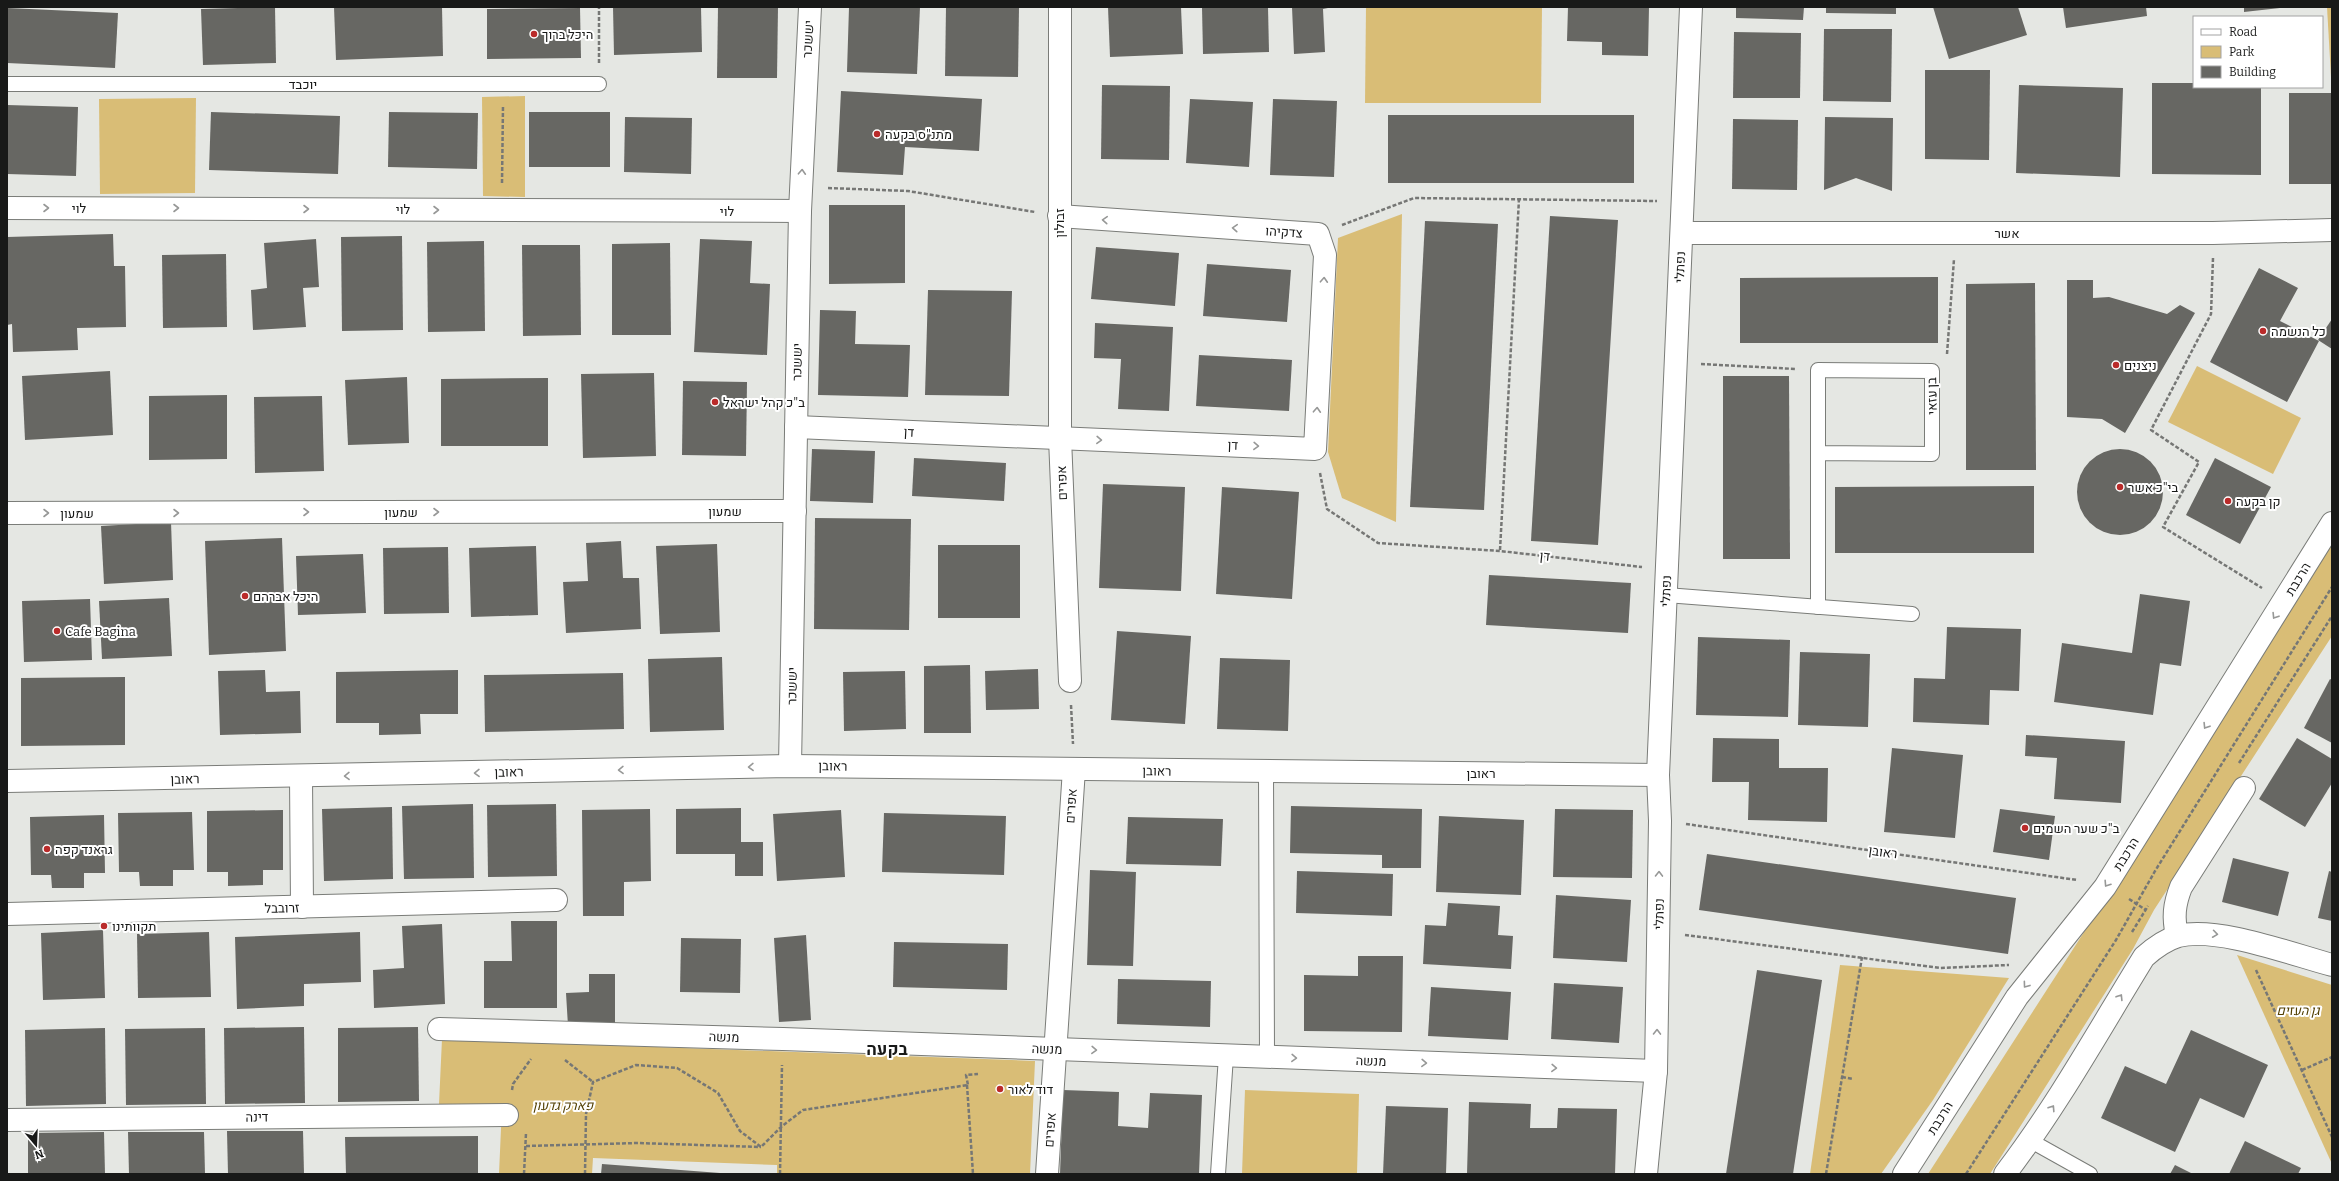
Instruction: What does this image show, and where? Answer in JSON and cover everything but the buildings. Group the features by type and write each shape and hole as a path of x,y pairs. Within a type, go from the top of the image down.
{"street":[{"name":"יששכר","path":"790,766 800,211 810,7"},
{"name":"זבולון","path":"1060,7 1060,438"},
{"name":"נפתלי","path":"1646,1174 1656,1071 1660,820 1658,774 1691,7"},
{"name":"לוי","path":"7,208 800,211"},
{"name":"צדקיהו","path":"1059,216 1318,234 1325,255 1315,449"},
{"name":"אשר","path":"1682,233 2213,233 2332,230"},
{"name":"דן","path":"796,427 1315,449"},
{"name":"אפרים","path":"1060,438 1070,680"},
{"name":"שמעון","path":"7,513 795,511"},
{"name":"הרכבת","path":"1904,1174 2017,997 2105,887 2332,523"},
{"name":"ראובן","path":"7,782 790,766 1266,772 1658,774"},
{"name":"אפרים","path":"1047,1174 1074,770"},
{"path":"301,777 302,907"},
{"path":"2177,936 2173,919 2175,903 2181,887 2244,788"},
{"name":"זרובבל","path":"7,914 556,900"},
{"path":"2005,1174 2030,1141 2144,957 2159,944 2177,936 2198,932 2243,940 2332,965"},
{"name":"מנשה","path":"439,1029 783,1039 1656,1071"},
{"name":"דינה","path":"7,1120 507,1115"}],"lane":[{"name":"יוכבד","path":"7,84 599,84"},
{"name":"בן עזאי","path":"1818,370 1932,371 1932,454 1818,453"},
{"path":"1818,370 1818,607"},
{"path":"1666,594 1912,614"},
{"path":"1266,772 1267,1057"},
{"path":"1218,1174 1226,1056"},
{"path":"2030,1141 2090,1174"}],"path":[{"path":"599,7 599,84"},
{"path":"502,210 503,101"},
{"path":"801,187 908,191 1059,216"},
{"path":"1318,234 1414,198 1683,201"},
{"path":"1500,550 1519,199"},
{"path":"2213,233 2211,314 2151,430 2199,462 2163,527 2284,602"},
{"path":"1932,371 1947,355 1956,234"},
{"path":"1676,363 1818,370"},
{"name":"דן","path":"1315,449 1327,509 1378,542 1500,550 1667,570"},
{"path":"1966,1174 2116,940 2136,902 2332,586"},
{"name":"אפרים","path":"1070,680 1074,770"},
{"name":"ראובן","path":"1660,820 2083,880 2105,887 2136,902 2177,936"},
{"path":"1695,936 1940,968 2012,965"},
{"path":"2243,940 2332,1137"},
{"path":"1826,1174 1862,958"},
{"path":"780,1174 783,1039"},
{"path":"513,1084 529,1060 536,1057"},
{"path":"558,1058 565,1060 593,1082"},
{"path":"2302,1070 2332,1058"},
{"path":"593,1082 636,1065 677,1068 718,1093 740,1131 761,1146"},
{"path":"966,1075 981,1074"},
{"path":"526,1146 638,1143 761,1146 781,1127 803,1110 968,1085 966,1075"},
{"path":"966,1075 973,1174"},
{"path":"1842,1077 1854,1079"},
{"path":"585,1174 586,1114 593,1082"},
{"path":"507,1115 516,1119 526,1128 524,1174"}],"green space":[{"path":"1366,7 1542,7 1541,103 1365,103"},
{"path":"2327,7 2332,7 2332,77 2331,77"},
{"path":"525,96 525,197 483,196 482,97"},
{"path":"196,98 195,193 100,194 99,99"},
{"path":"1402,214 1396,522 1342,498 1328,452 1338,238"},
{"path":"2197,366 2301,418 2273,474 2168,422"},
{"path":"2332,537 2332,636 2154,910 2133,949 1990,1174 1928,1174 2117,881"},
{"name":"גן העזים","path":"2237,955 2332,985 2332,1164"},
{"path":"1840,965 2009,978 1933,1100 1881,1174 1810,1174"},
{"name":"פארק גדעון","path":"442,1039 1035,1061 1030,1174 777,1174 777,1165 593,1158 592,1174 499,1174 502,1106 439,1104"},
{"path":"1245,1090 1359,1094 1357,1174 1242,1174"}],"place":[{"name":"היכל ברוך","path":"534,34"},
{"name":"מתנ\"ס בקעה","path":"877,134"},
{"name":"כל הנשמה","path":"2263,331"},
{"name":"ניצנים","path":"2116,365"},
{"name":"ב\"כ קהל ישראל","path":"715,402"},
{"name":"בי\"כ אשר","path":"2120,487"},
{"name":"קן בקעה","path":"2228,501"},
{"name":"היכל אברהם","path":"245,596"},
{"name":"Cafe Bagina","path":"57,631"},
{"name":"ב\"כ שער השמים","path":"2025,828"},
{"name":"גראנד קפה","path":"47,849"},
{"name":"תקוותינו","path":"104,926"},
{"name":"דוד לאור","path":"1000,1089"}],"district":[{"name":"בקעה","path":"887,1049"}]}
